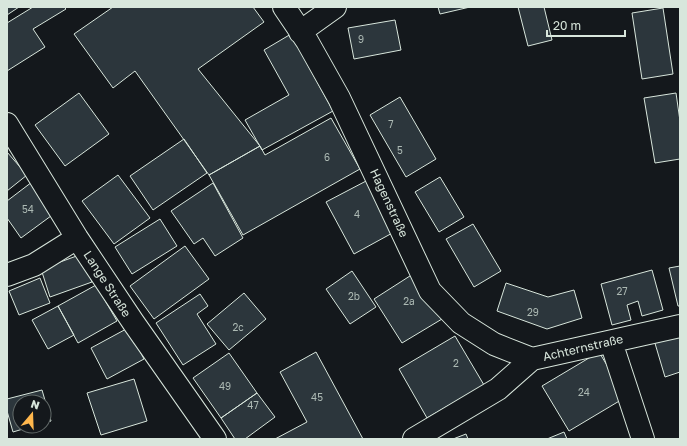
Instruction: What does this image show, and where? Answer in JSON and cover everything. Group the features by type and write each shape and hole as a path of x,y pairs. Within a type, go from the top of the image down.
{"street":[{"name":"Hagenstraße","path":"284,7 339,98 430,291 461,323 494,344 532,359"},
{"path":"300,32 334,7"},
{"name":"Lange Straße","path":"7,124 77,238 133,322 215,439"},
{"path":"7,275 34,265 77,238"},
{"name":"Achternstraße","path":"414,439 498,389 532,359 680,326"},
{"path":"611,342 643,439"}],"building":[{"path":"7,7 19,7 7,15"},
{"path":"33,7 64,7 66,9 33,29 45,47 7,71 7,23"},
{"path":"113,7 253,7 264,22 198,69 260,146 209,175 135,71 113,88 74,34"},
{"path":"438,7 470,7 440,14"},
{"path":"518,7 544,7 552,40 528,46"},
{"path":"663,8 673,74 642,79 632,13"},
{"path":"395,20 401,50 354,59 348,28"},
{"path":"291,34 333,111 262,150 245,120 289,95 264,50"},
{"path":"79,93 109,134 65,166 35,125"},
{"path":"676,93 680,121 680,159 655,163 644,98"},
{"path":"400,97 436,159 406,177 370,115"},
{"path":"331,118 360,169 243,235 209,175 260,146 265,155"},
{"path":"184,139 207,173 153,210 130,176"},
{"path":"7,152 27,175 7,191"},
{"path":"118,175 150,218 114,244 82,201"},
{"path":"440,177 464,217 439,232 415,192"},
{"path":"368,180 396,231 354,254 326,202"},
{"path":"32,182 55,213 21,238 7,218 7,201"},
{"path":"213,183 243,238 215,256 203,238 194,244 171,211"},
{"path":"160,219 177,246 132,274 115,247"},
{"path":"473,224 501,271 474,287 446,239"},
{"path":"185,246 209,279 154,319 130,286"},
{"path":"82,254 92,282 50,297 41,269"},
{"path":"680,266 680,306 678,306 669,268"},
{"path":"652,270 663,310 642,316 638,301 627,305 631,320 612,325 601,284"},
{"path":"352,271 376,307 350,324 326,289"},
{"path":"413,274 442,319 402,343 374,299"},
{"path":"40,278 50,303 19,315 9,291"},
{"path":"506,283 548,297 574,290 582,318 547,329 497,311"},
{"path":"96,285 117,321 78,343 58,306"},
{"path":"244,293 266,319 229,350 207,324"},
{"path":"200,294 208,306 197,314 216,344 183,365 156,323"},
{"path":"58,306 74,335 48,349 32,320"},
{"path":"128,328 144,359 107,379 91,348"},
{"path":"680,332 680,372 665,377 654,340"},
{"path":"455,336 484,385 427,418 399,369"},
{"path":"316,352 363,439 275,439 307,422 280,372"},
{"path":"599,352 626,397 569,431 542,386"},
{"path":"229,353 257,393 221,418 193,378"},
{"path":"134,379 147,421 101,435 87,393"},
{"path":"42,390 43,394 26,394"},
{"path":"257,393 275,417 245,439 235,439 221,418"},
{"path":"12,398 12,428 7,411 7,399"},
{"path":"564,432 567,439 547,439"},
{"path":"466,434 468,439 453,439"}]}
